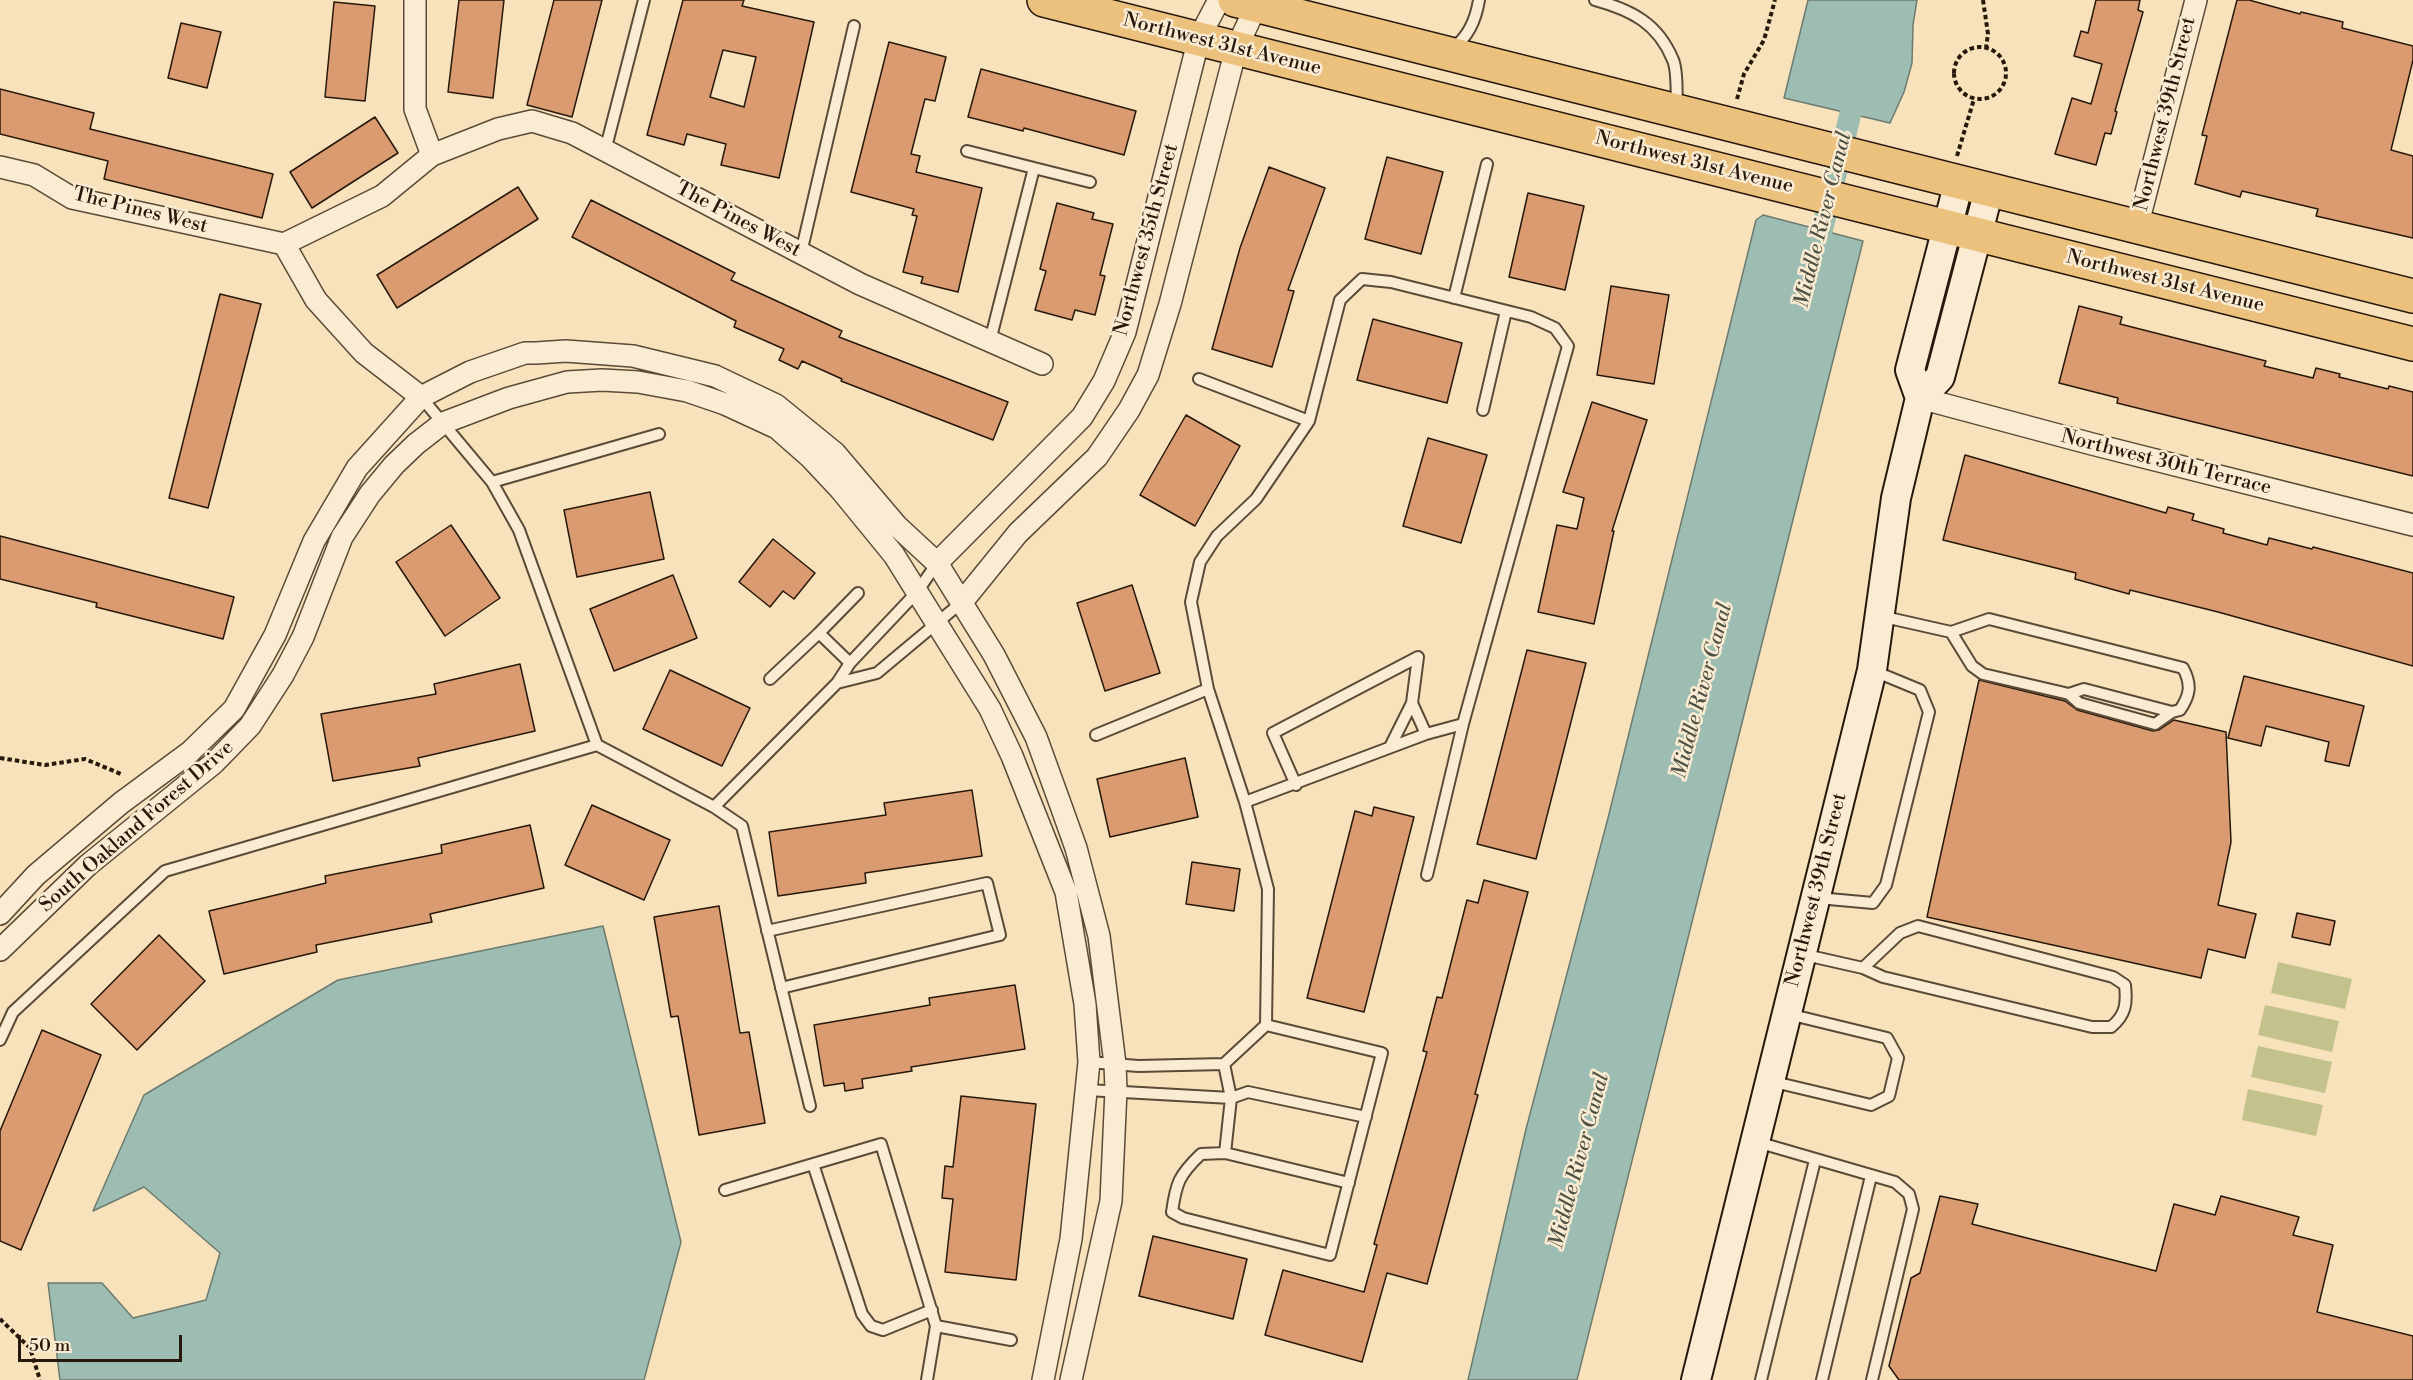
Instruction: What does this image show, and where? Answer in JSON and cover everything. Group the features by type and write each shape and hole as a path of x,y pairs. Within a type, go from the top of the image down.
{"main road":[{"name":"Northwest 31st Avenue","path":"1044,0 2413,344"},
{"path":"1250,2 1446,54 2413,296"}],"street":[{"path":"416,0 415,109 432,155"},
{"name":"Northwest 35th Street","path":"937,563 1082,417 1104,381 1125,332 1199,38 1219,0"},
{"name":"Northwest 39th Street","path":"2137,227 2196,0"},
{"path":"962,602 1018,533 1096,457 1117,428 1148,375 1170,304 1250,2"},
{"name":"The Pines West","path":"0,167 34,175 72,198 284,244 382,196 432,155 498,129 532,121 572,133 860,284 1042,364"},
{"path":"1920,398 1910,370 1962,231 1966,184"},
{"path":"284,244 316,300 364,353 421,397"},
{"name":"South Oakland Forest Drive","path":"0,914 36,875 121,803 190,752 234,709 275,635 314,541 357,468 421,397 470,372 525,353 536,352 566,351 633,356 716,376 776,405 835,453 897,526 937,563 994,655 1036,737 1076,848 1099,936 1115,1064 1116,1090 1111,1201 1071,1380"},
{"name":"South Oakland Forest Drive","path":"0,950 88,865 214,763 250,726 284,675 303,637 342,537 370,494 394,465 443,423 509,398 567,382 638,381 687,391 725,404 777,428 810,457 840,489 894,555 990,709 1017,767 1066,892 1085,1004 1089,1062 1071,1239 1043,1380"},
{"name":"Northwest 39th Street","path":"1696,1380 1872,670 1896,498 1920,398"},
{"name":"Northwest 30th Terrace","path":"1920,398 2413,525"}],"lane":[{"path":"605,151 644,0"},
{"path":"1446,54 1468,32 1477,14 1479,0"},
{"path":"1595,0 1624,8 1654,28 1674,61 1678,112"},
{"path":"801,253 854,26"},
{"path":"967,151 1090,182"},
{"path":"1454,298 1487,164"},
{"path":"990,341 1034,168"},
{"path":"1089,1062 1224,1064 1266,1026 1269,889 1245,802 1208,689 1191,602 1200,562 1217,536 1256,499 1309,421 1340,300 1362,279 1391,282 1531,317 1555,328 1568,346 1463,724 1427,875"},
{"path":"1483,410 1506,311"},
{"path":"1199,379 1309,421"},
{"path":"421,397 492,482 519,530 597,745 714,807 742,825 810,1106"},
{"path":"492,482 659,435"},
{"path":"714,807 837,683 850,663 917,592 937,563"},
{"path":"770,679 858,593"},
{"path":"837,683 877,673 962,602"},
{"path":"1880,616 1951,632 1975,622 1989,620 2183,668 2190,680 2189,697 2180,710 2172,712 2156,724 2079,704 2069,694"},
{"path":"1951,632 1972,666 1983,674 2069,694 2084,689 2172,712"},
{"path":"819,633 850,663"},
{"path":"1296,785 1273,733 1418,657 1412,703 1390,747"},
{"path":"1815,898 1873,903 1886,885 1929,712 1920,690 1872,670"},
{"path":"1096,735 1208,689"},
{"path":"1412,703 1426,734"},
{"path":"1245,802 1296,785 1426,734 1463,724"},
{"path":"0,1040 13,1012 165,871 597,745"},
{"path":"767,931 987,883 1000,935 781,988"},
{"path":"1801,954 1863,968 1883,977 2091,1027 2111,1028 2121,1019 2127,1003 2126,985 2113,976 1918,926 1900,933 1863,968"},
{"path":"1770,1081 1871,1105 1888,1096 1898,1058 1887,1038 1786,1014"},
{"path":"1266,1026 1382,1053 1366,1117 1349,1183 1330,1255 1183,1218 1172,1212 1175,1192 1183,1171 1201,1154 1225,1153 1349,1183"},
{"path":"1224,1064 1231,1098 1225,1153"},
{"path":"1087,1090 1231,1098 1248,1092 1366,1117"},
{"path":"1754,1141 1894,1182 1909,1194 1913,1209 1872,1380"},
{"path":"725,1190 881,1144 936,1326 927,1380"},
{"path":"1761,1380 1815,1160"},
{"path":"813,1164 862,1314 871,1326 883,1330 932,1310"},
{"path":"1822,1380 1871,1176"},
{"path":"936,1326 1011,1340"}],"path":[{"path":"1731,125 1744,74 1764,40 1775,0"},
{"path":"1983,0 1988,34 1986,48"},
{"path":"1977,47 1986,48 2000,56 2006,71 2005,79 1997,93 1990,98 1974,99 1959,89 1954,72 1961,56 1968,50 1977,47"},
{"path":"1966,184 1974,99"},
{"path":"0,758 45,765 85,759 121,774"},
{"path":"0,1319 30,1348 40,1380"}],"shaded area":[{"path":"2278,962 2352,979 2345,1009 2271,993"},
{"path":"2265,1005 2339,1021 2332,1052 2258,1035"},
{"path":"2258,1046 2332,1062 2325,1093 2251,1077"},
{"path":"2248,1089 2323,1105 2316,1136 2242,1120"}],"water":[{"path":"1808,0 1917,0 1913,25 1912,63 1904,92 1890,123 1784,98"},
{"path":"1763,215 1863,241 1577,1380 1468,1380 1526,1129 1608,818 1756,220"},
{"path":"603,926 681,1242 644,1380 60,1380 48,1283 102,1283 133,1318 206,1300 220,1253 144,1187 93,1211 144,1095 338,980"}],"building":[{"path":"459,0 504,0 493,98 448,92"},
{"path":"554,0 602,0 572,117 527,105"},
{"path":"683,0 744,0 742,6 814,22 779,178 721,165 726,144 687,134 684,145 647,135","holes":["723,50 756,57 744,107 710,97"]},
{"path":"2096,0 2140,0 2138,10 2143,12 2115,111 2117,112 2111,134 2105,133 2096,165 2055,154 2072,98 2091,104 2102,64 2074,56 2081,31 2088,33"},
{"path":"2237,0 2249,0 2300,14 2301,12 2343,22 2342,28 2413,46 2413,60 2391,150 2413,156 2413,238 2316,216 2318,209 2242,191 2240,197 2195,184 2207,136 2202,135"},
{"path":"334,2 375,6 365,101 325,97"},
{"path":"181,23 221,32 207,88 168,78"},
{"path":"889,42 946,57 935,101 925,99 911,154 920,156 916,172 982,188 958,292 921,283 923,277 903,272 917,216 912,215 914,209 851,192"},
{"path":"981,69 1136,111 1124,155 1024,128 1023,131 968,117"},
{"path":"0,89 94,113 90,129 273,174 262,218 104,179 108,161 0,134"},
{"path":"375,117 398,153 312,208 290,172"},
{"path":"1387,157 1443,172 1421,254 1365,239"},
{"path":"1269,167 1325,188 1288,290 1294,291 1272,367 1212,349 1240,248"},
{"path":"518,187 538,219 397,308 377,275"},
{"path":"1528,193 1584,206 1565,290 1509,277"},
{"path":"591,200 735,273 731,280 842,331 839,337 1008,402 993,440 841,381 842,379 802,361 798,369 779,360 784,349 734,327 736,321 572,237"},
{"path":"1057,203 1094,213 1092,219 1113,224 1100,275 1105,276 1095,315 1075,310 1072,320 1035,310 1046,271 1040,269"},
{"path":"1611,286 1669,295 1654,384 1597,375"},
{"path":"220,294 261,304 208,508 169,498"},
{"path":"2079,306 2122,317 2120,324 2266,361 2264,366 2313,378 2316,368 2340,374 2339,377 2388,389 2389,386 2413,392 2413,476 2117,403 2118,398 2059,383"},
{"path":"1373,319 1462,343 1447,403 1357,380"},
{"path":"1592,402 1647,420 1612,531 1614,531 1594,624 1538,612 1557,525 1577,529 1584,498 1563,492"},
{"path":"1186,415 1240,446 1195,526 1140,495"},
{"path":"1428,438 1487,455 1461,543 1403,526"},
{"path":"1965,455 2166,513 2168,507 2194,514 2192,520 2224,529 2223,533 2267,545 2269,538 2413,573 2413,666 2218,612 2130,590 2129,594 2075,579 2076,573 1943,540"},
{"path":"650,492 664,559 577,577 564,510"},
{"path":"451,525 500,598 445,636 396,562"},
{"path":"0,536 234,597 223,639 96,607 97,603 0,579"},
{"path":"773,539 815,573 794,599 783,591 770,607 739,582"},
{"path":"673,575 697,638 614,671 590,609"},
{"path":"1132,585 1160,673 1105,691 1077,603"},
{"path":"1527,650 1586,663 1536,859 1477,844"},
{"path":"520,664 535,731 418,758 420,766 333,781 321,714 436,694 434,684"},
{"path":"670,670 750,708 722,766 643,729"},
{"path":"2244,676 2364,706 2349,766 2325,761 2329,742 2266,726 2261,746 2228,738"},
{"path":"1979,680 2065,701 2077,710 2153,731 2159,730 2174,720 2226,732 2231,842 2218,905 2256,914 2245,958 2208,949 2201,978 1927,917"},
{"path":"1185,758 1198,817 1110,837 1097,779"},
{"path":"972,790 982,856 865,873 866,883 778,896 769,832 886,815 884,803"},
{"path":"592,805 670,840 644,900 565,865"},
{"path":"1374,807 1414,817 1364,1012 1307,998 1355,811 1372,816"},
{"path":"530,825 544,888 430,914 432,922 316,945 317,952 224,974 209,911 326,883 325,876 442,853 441,845"},
{"path":"1192,862 1240,869 1234,911 1186,904"},
{"path":"1484,880 1528,892 1475,1094 1478,1095 1427,1284 1387,1273 1362,1362 1265,1335 1283,1270 1364,1292 1377,1245 1374,1244 1427,1052 1423,1051 1437,997 1442,998 1467,900 1478,903"},
{"path":"719,906 740,1033 749,1032 765,1123 699,1135 678,1016 671,1017 654,917"},
{"path":"2297,913 2335,921 2330,945 2292,937"},
{"path":"159,935 205,981 137,1050 91,1004"},
{"path":"1015,985 1025,1049 911,1067 912,1071 862,1079 863,1088 845,1091 844,1083 824,1086 814,1025 930,1005 929,998"},
{"path":"42,1030 101,1055 21,1250 0,1241 0,1131"},
{"path":"961,1096 1036,1104 1016,1280 945,1272 953,1199 942,1198 945,1166 953,1167"},
{"path":"1940,1196 1978,1204 1972,1224 2156,1271 2174,1204 2215,1215 2221,1196 2299,1217 2293,1235 2333,1245 2317,1312 2413,1336 2413,1380 1899,1380 1889,1366 1911,1278 1920,1273"},
{"path":"1153,1236 1247,1259 1233,1319 1139,1296"}],"waterway":[{"name":"Middle River Canal","path":"1815,258 1858,83"}]}
